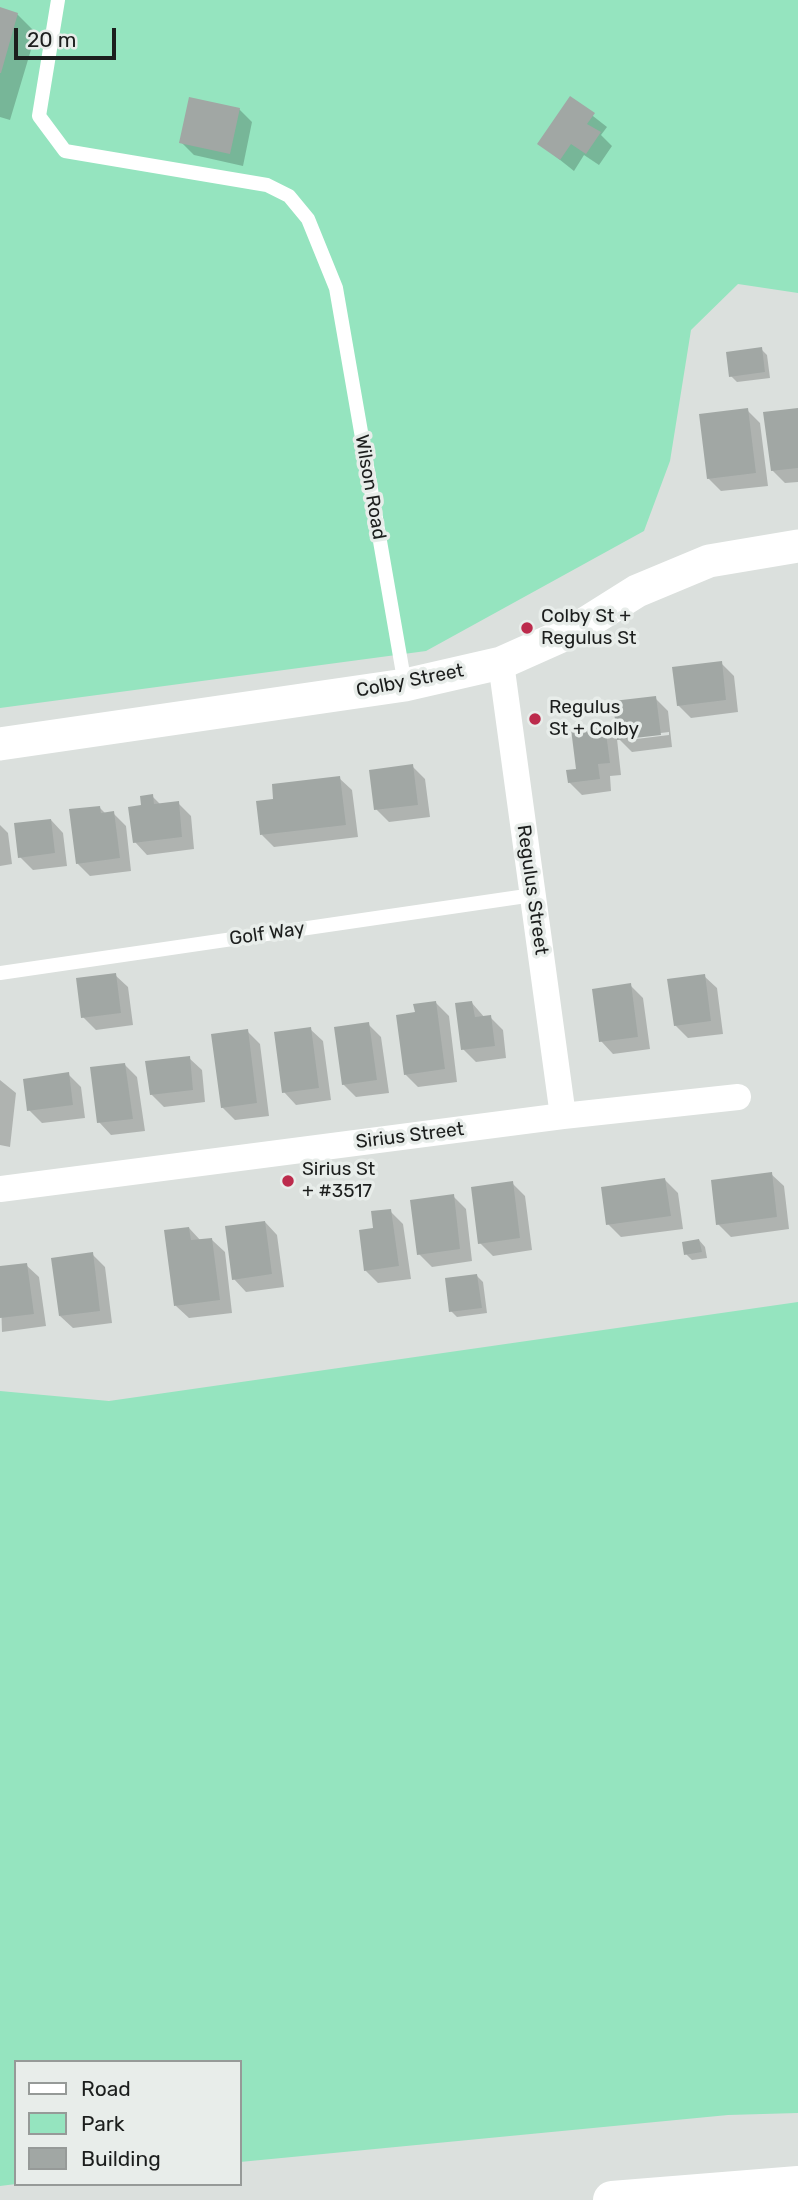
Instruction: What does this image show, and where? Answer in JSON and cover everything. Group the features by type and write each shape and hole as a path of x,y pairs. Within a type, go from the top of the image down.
{"highway":[{"path":"612,2200 798,2185"}],"street":[{"name":"Colby Street","path":"0,744 405,685 501,663 575,629 637,591 709,561 798,546"},
{"name":"Regulus Street","path":"501,663 563,1116"},
{"name":"Sirius Street","path":"0,1189 563,1116 738,1097"}],"lane":[{"name":"Wilson Road","path":"58,0 38,116 65,151 267,185 289,196 308,219 336,288 405,685"},
{"name":"Golf Way","path":"0,973 533,895"}],"green space":[{"path":"0,0 798,0 798,293 738,284 691,330 670,461 644,531 426,651 0,708"},
{"path":"798,1302 798,2113 728,2115 242,2162 242,2060 14,2060 14,2184 0,2186 0,1391 109,1401"}],"building":[{"path":"0,7 18,13 1,73 0,73"},
{"path":"570,96 595,113 587,124 601,132 586,154 571,144 560,160 537,144"},
{"path":"189,97 240,108 230,154 179,143"},
{"path":"762,347 765,372 729,377 726,352"},
{"path":"748,408 756,473 707,479 699,414"},
{"path":"798,408 798,468 771,471 763,412"},
{"path":"722,661 726,700 677,706 672,667"},
{"path":"656,696 661,735 617,740 613,701"},
{"path":"605,725 610,763 598,764 600,779 568,783 566,770 576,769 571,729"},
{"path":"413,764 418,805 374,810 369,770"},
{"path":"340,776 346,825 260,835 256,801 273,799 272,784"},
{"path":"153,794 154,804 179,801 182,837 133,843 128,807 141,805 140,796"},
{"path":"100,806 101,813 114,811 120,858 76,864 69,809"},
{"path":"51,819 55,853 18,858 14,823"},
{"path":"116,973 121,1013 81,1018 76,978"},
{"path":"705,974 711,1021 674,1026 667,979"},
{"path":"631,983 638,1037 599,1042 592,989"},
{"path":"436,1001 445,1069 404,1075 396,1015 415,1012 413,1004"},
{"path":"472,1001 475,1017 491,1015 495,1046 461,1050 455,1003"},
{"path":"369,1022 377,1080 342,1085 334,1027"},
{"path":"311,1027 319,1088 282,1093 274,1032"},
{"path":"248,1029 257,1103 221,1108 211,1034"},
{"path":"190,1056 193,1090 150,1095 145,1061"},
{"path":"125,1063 133,1119 97,1123 90,1067"},
{"path":"69,1072 73,1105 27,1111 23,1079"},
{"path":"772,1172 777,1217 716,1225 711,1180"},
{"path":"665,1178 671,1216 606,1225 601,1187"},
{"path":"513,1181 520,1238 478,1244 471,1187"},
{"path":"454,1194 460,1249 417,1255 410,1200"},
{"path":"391,1209 399,1266 364,1271 359,1230 373,1228 371,1211"},
{"path":"265,1221 272,1274 232,1280 225,1226"},
{"path":"189,1227 191,1240 212,1238 220,1300 174,1306 164,1230"},
{"path":"699,1239 702,1252 684,1255 682,1242"},
{"path":"93,1252 100,1311 59,1316 51,1258"},
{"path":"27,1263 34,1314 0,1318 0,1266"},
{"path":"477,1274 482,1308 449,1312 445,1278"}],"place":[{"name":"Colby St + Regulus St","path":"527,628"},
{"name":"Regulus St + Colby","path":"535,719"},
{"name":"Sirius St + #3517","path":"288,1181"}]}
